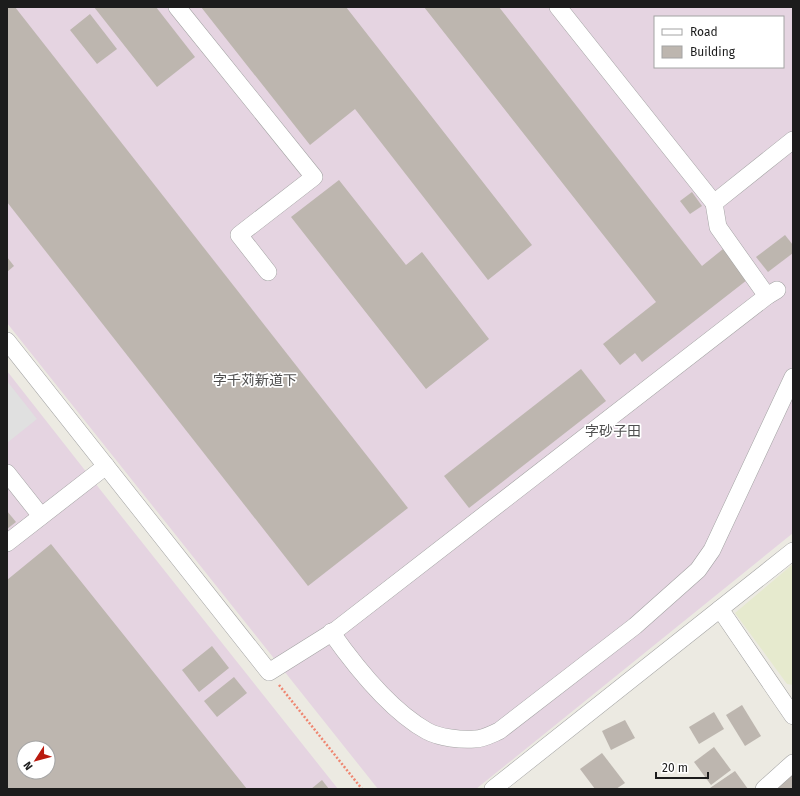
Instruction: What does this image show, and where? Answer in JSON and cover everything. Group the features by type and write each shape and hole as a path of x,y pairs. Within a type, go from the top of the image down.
{"street":[{"path":"177,7 314,177 239,235 268,272"},
{"path":"7,341 269,672 331,632 772,293 718,227 714,203 558,7"},
{"path":"714,203 793,140"},
{"path":"331,632 347,654 376,688 411,721 429,732 458,738 477,739 499,731 634,626 698,570 712,550 793,377"},
{"path":"7,543 106,466"},
{"path":"7,473 41,516"},
{"path":"493,789 793,550"},
{"path":"720,609 793,716"},
{"path":"767,788 793,763"}],"path":[{"path":"269,672 362,789"}],"shaded area":[{"path":"7,7 793,7 793,533 476,789 378,789 7,323"},
{"path":"7,371 91,478 338,789 7,789"},
{"path":"7,381 37,419 7,443"}],"green space":[{"path":"793,564 793,685 787,684 735,613"}],"building":[{"path":"7,7 15,7 408,508 308,586 7,202"},
{"path":"94,7 156,7 195,57 157,87"},
{"path":"201,7 346,7 532,245 488,280 355,109 310,145"},
{"path":"424,7 499,7 702,266 723,249 747,280 642,362 635,353 620,365 603,344 656,302"},
{"path":"90,14 117,49 97,64 70,30"},
{"path":"339,180 406,265 422,252 489,339 426,389 291,217"},
{"path":"692,192 702,206 690,214 680,201"},
{"path":"785,235 793,245 793,253 768,272 756,257"},
{"path":"7,257 14,266 7,272"},
{"path":"581,369 606,401 469,508 444,476"},
{"path":"7,511 16,522 7,529"},
{"path":"51,544 247,789 7,789 7,580"},
{"path":"212,646 229,668 199,692 182,670"},
{"path":"234,677 247,693 217,717 204,701"},
{"path":"742,705 761,736 745,746 726,715"},
{"path":"714,712 724,729 699,744 689,727"},
{"path":"625,720 635,738 611,750 602,731"},
{"path":"714,747 731,770 711,785 694,762"},
{"path":"602,753 625,783 616,789 595,789 580,769"},
{"path":"735,771 748,789 710,788"},
{"path":"793,773 793,789 779,789 777,787"},
{"path":"322,780 329,789 311,789"}],"district":[{"name":"字千苅新道下","path":"255,380"},
{"name":"字砂子田","path":"613,431"}]}
